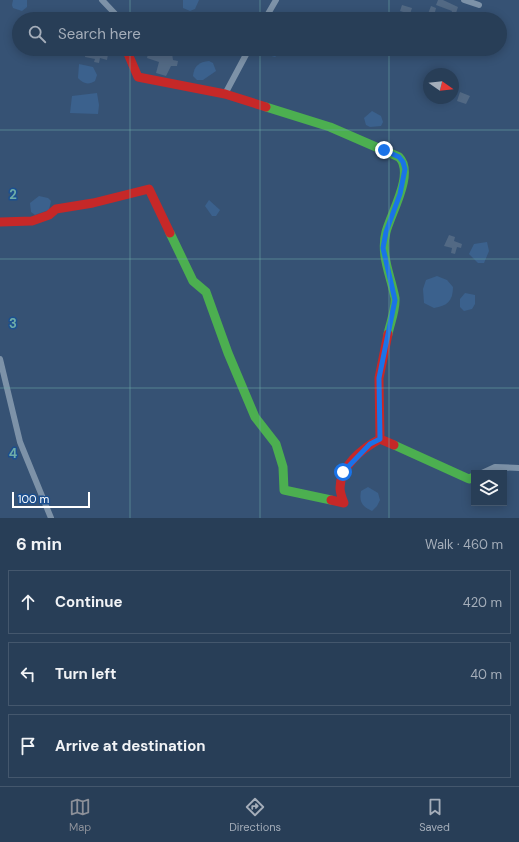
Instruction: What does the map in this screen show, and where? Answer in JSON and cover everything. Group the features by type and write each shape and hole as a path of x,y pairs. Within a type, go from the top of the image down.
{"street":[{"path":"102,0 113,12"},
{"path":"269,12 276,0"},
{"path":"464,0 479,5"},
{"path":"129,56 138,78 225,94 330,127 399,157 403,162 405,169 404,179 386,232 383,248 395,300 379,378 380,439"},
{"path":"225,94 245,56"},
{"path":"0,222 32,222 50,215 56,209 93,203 149,189 193,281 206,292 228,353 255,417 276,444 283,467 284,490 344,503 340,488 343,472 370,444 380,439"},
{"path":"0,359 20,442 51,518"},
{"path":"380,439 469,479 471,478"},
{"path":"488,470 495,467 519,468"}],"water":[{"path":"13,0 27,0 27,7 22,11 13,8"},
{"path":"183,0 199,0 195,9 190,11 183,8"},
{"path":"209,61 213,63 216,71 203,80 197,80 193,76 196,67 202,62"},
{"path":"79,64 93,67 97,75 95,81 86,83 82,82 78,78"},
{"path":"97,93 99,105 98,114 70,113 72,96"},
{"path":"372,111 381,116 383,122 381,126 370,127 366,125 364,118"},
{"path":"39,196 48,198 51,201 49,210 35,215 31,212 30,203"},
{"path":"209,200 220,210 216,216 212,216 205,206"},
{"path":"487,242 489,251 484,263 478,263 469,254 474,244"},
{"path":"437,276 447,280 453,287 453,292 446,304 434,308 424,303 423,289 426,280"},
{"path":"465,293 475,295 475,304 472,309 464,311 460,307 460,299"},
{"path":"368,487 378,493 380,500 372,511 362,503 360,498 361,491"}],"building":[{"path":"438,0 443,0 458,7 456,12 452,12 436,5"},
{"path":"402,5 412,8 411,12 400,11"},
{"path":"431,6 436,8 435,12 429,12"},
{"path":"108,56 107,60 100,58 99,63 94,62 95,59 85,57"},
{"path":"148,56 172,56 173,60 178,61 177,66 171,66 166,76 156,73 159,62 147,58"},
{"path":"460,92 470,96 466,104 459,102"},
{"path":"449,235 455,237 454,241 462,244 461,248 457,247 455,254 451,253 452,248 444,246"}],"traffic: fast":[{"path":"266,107 330,127 399,157 403,164 403,183 384,241 385,257 395,298 394,312 388,334"},
{"path":"170,233 193,281 206,292 228,353 255,417 276,444 283,467 284,490 331,500"},
{"path":"394,445 469,479 471,478"}],"traffic: jam":[{"path":"129,56 138,77 225,94 266,107"},
{"path":"0,222 32,221 49,215 56,209 93,203 149,189 170,233"},
{"path":"388,334 379,378 380,439 394,445"},
{"path":"331,500 344,503 340,488 344,472 348,465 360,453 380,439"}],"route":[{"path":"343,472 370,444 380,439 379,378 395,300 383,248 386,232 400,194 405,169 403,162 399,157 384,150"}]}
